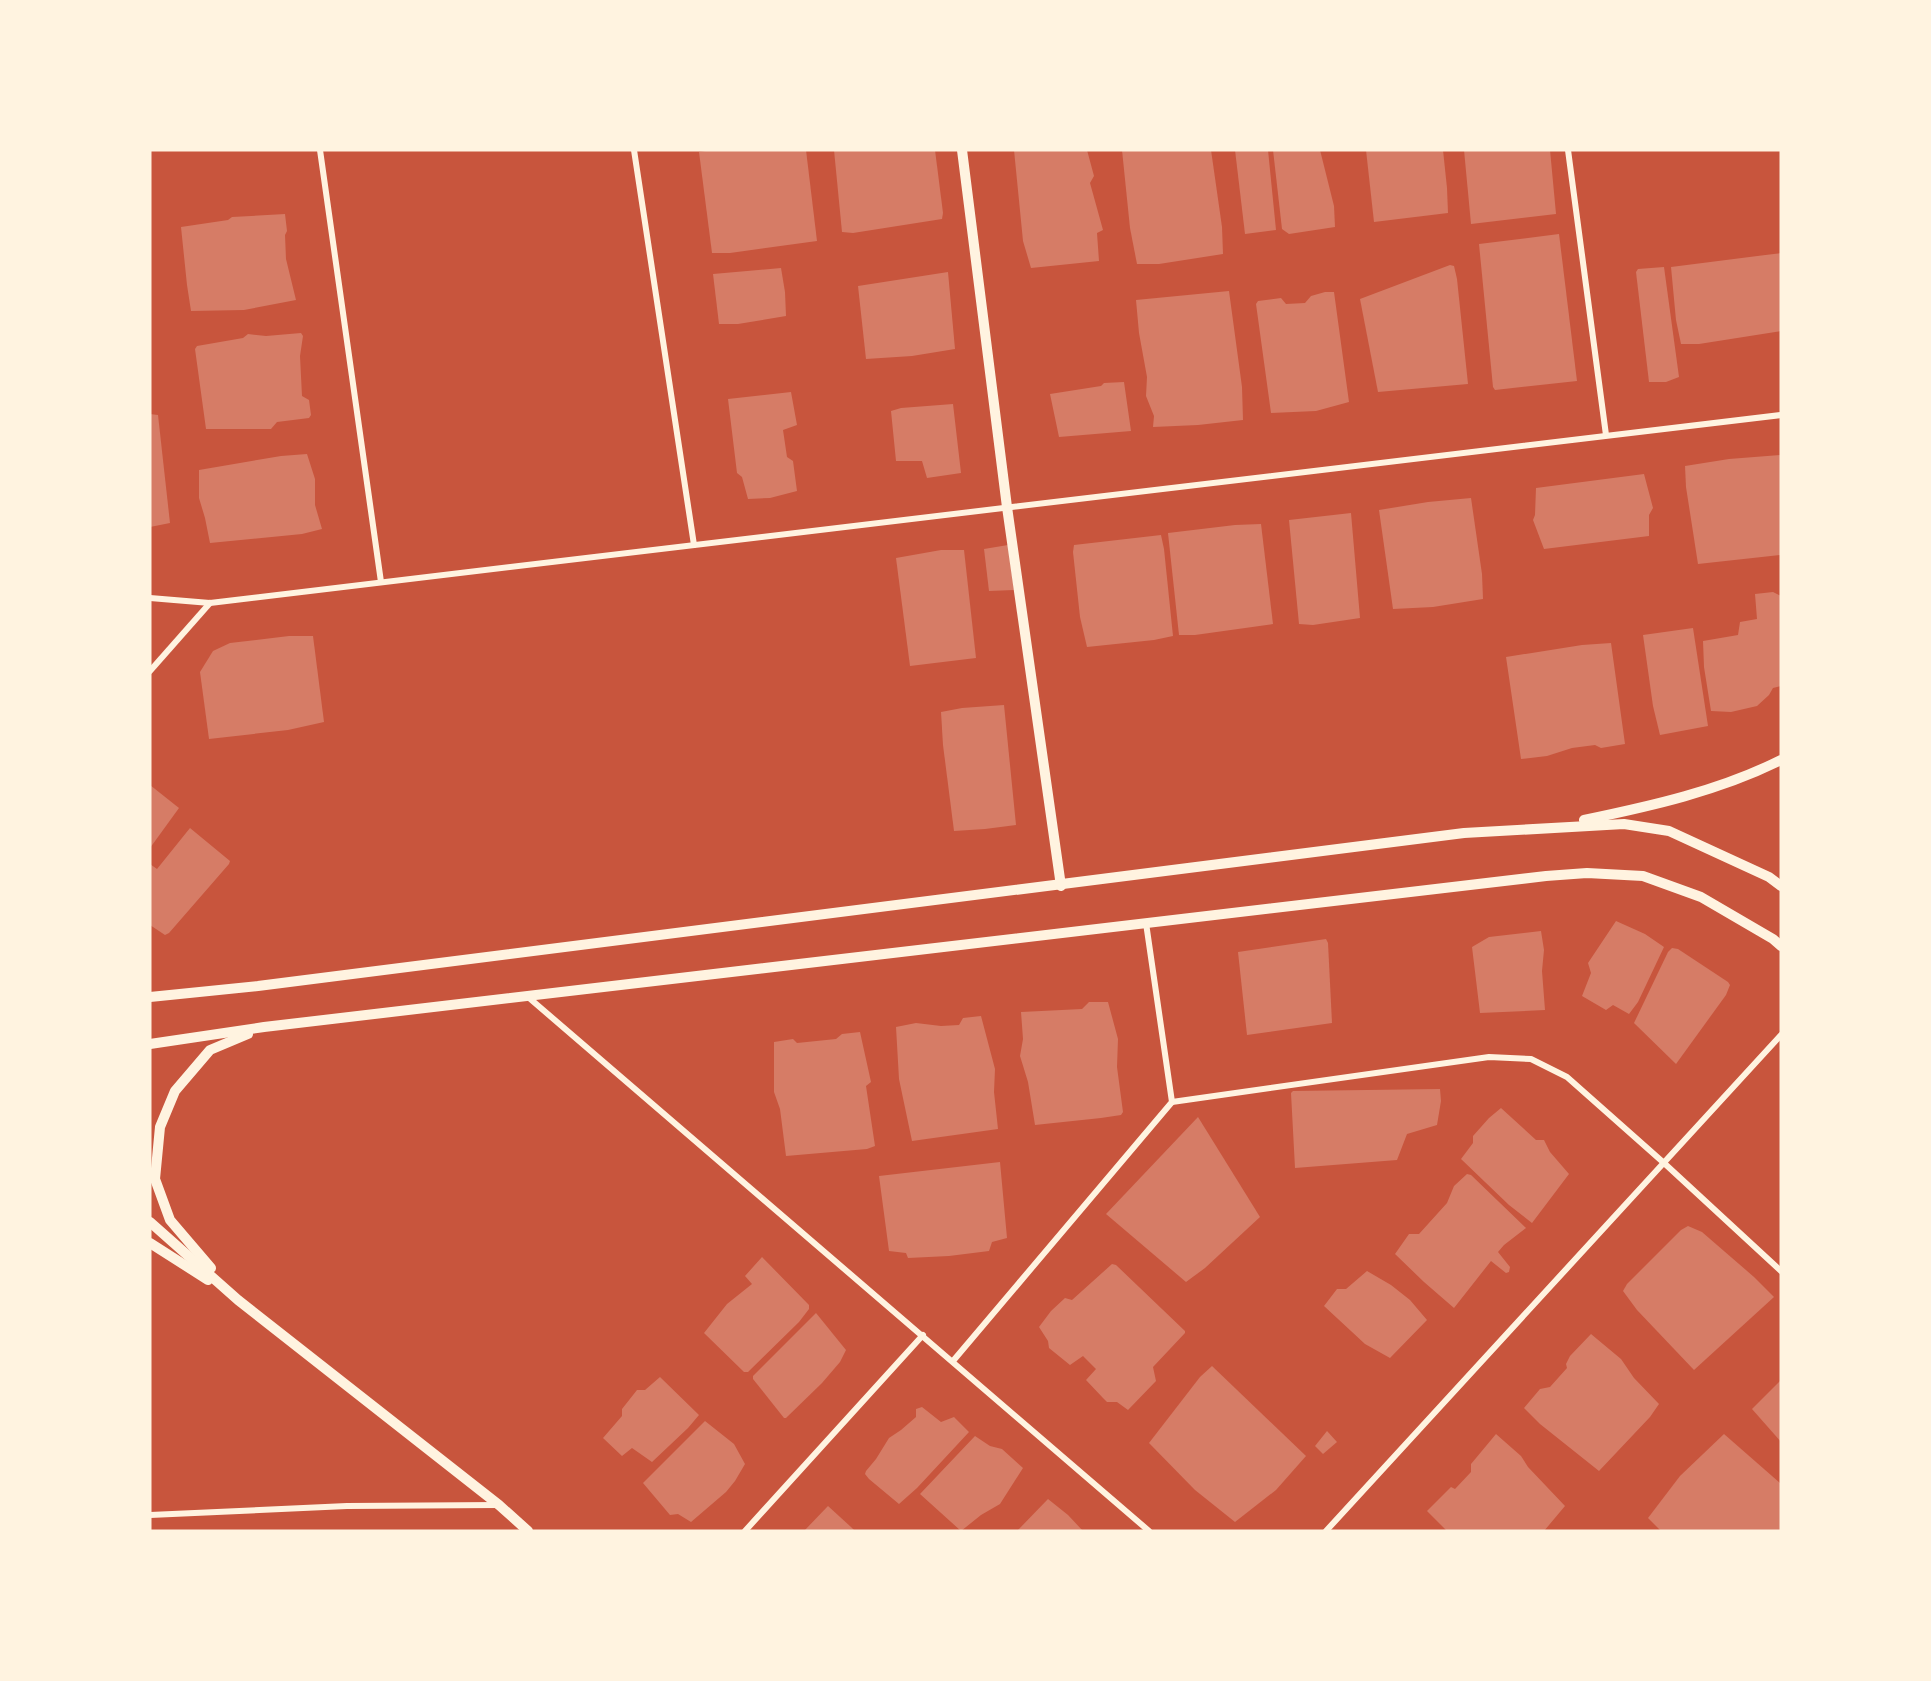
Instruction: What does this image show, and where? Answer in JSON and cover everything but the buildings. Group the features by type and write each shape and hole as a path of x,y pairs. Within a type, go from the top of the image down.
{"street":[{"path":"320,150 381,582"},
{"path":"634,150 694,545"},
{"path":"962,150 1007,507 1061,886"},
{"path":"1568,150 1606,435"},
{"path":"150,598 210,603 1781,415"},
{"path":"150,672 210,603"},
{"path":"1554,827 1634,810 1713,789 1781,760"},
{"path":"150,997 258,986 1061,886 1464,833 1624,824 1669,831 1769,877 1781,886"},
{"path":"150,1044 264,1027 1587,873 1643,876 1701,897 1781,946"},
{"path":"1146,923 1172,1102"},
{"path":"528,996 1149,1531"},
{"path":"238,1300 170,1220 155,1179 160,1127 175,1091 210,1050 264,1027"},
{"path":"1326,1531 1781,1035"},
{"path":"953,1361 1172,1102 1489,1057 1531,1059 1567,1077 1781,1271"},
{"path":"150,1222 238,1300 499,1505 528,1531"},
{"path":"150,1243 238,1300"},
{"path":"745,1531 923,1335"},
{"path":"150,1515 347,1506 499,1505"}]}
